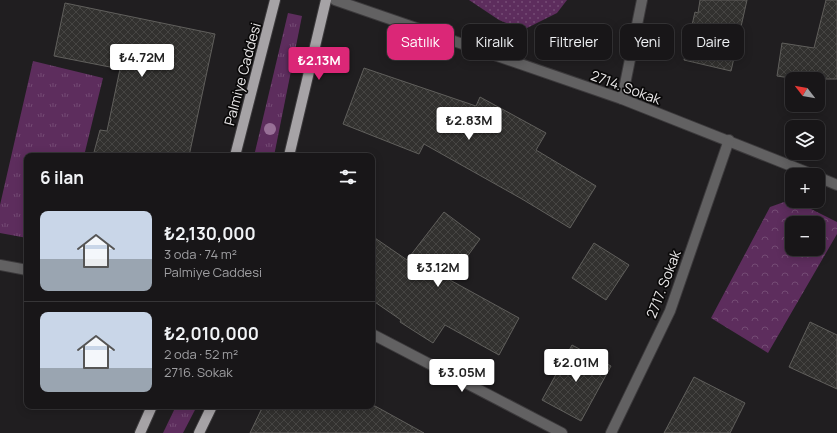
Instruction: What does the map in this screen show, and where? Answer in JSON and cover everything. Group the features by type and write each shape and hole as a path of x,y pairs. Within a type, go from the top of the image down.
{"main road":[{"name":"Palmiye Caddesi","path":"236,153 275,0"},
{"path":"290,153 326,0"},
{"path":"140,433 151,409"},
{"path":"199,433 211,409"}],"street":[{"name":"2714. Sokak","path":"335,0 622,99 797,168"},
{"path":"622,99 642,0"},
{"name":"2717. Sokak","path":"612,433 670,311 729,140"},
{"path":"825,180 837,184"},
{"path":"0,265 24,269"},
{"path":"375,336 562,433"}],"green space":[{"path":"469,0 567,0 557,13 527,28 527,24 509,24 499,20"},
{"path":"288,13 302,16 275,153 255,153"},
{"path":"33,61 103,78 85,153 24,153 24,237 0,233 0,205"},
{"path":"785,202 785,208 809,208 825,216 785,216 785,256 824,256 768,353 711,318 770,207"},
{"path":"825,216 837,222 837,234 825,255"},
{"path":"175,409 195,409 183,433 163,433"}],"building":[{"path":"700,0 747,0 742,24 692,24 695,12 698,13"},
{"path":"826,0 837,0 837,79 825,79 825,72 785,72 785,77 777,76 782,43 814,48"},
{"path":"65,3 215,34 190,153 94,153 100,130 107,131 120,69 54,56"},
{"path":"684,60 733,60 731,71"},
{"path":"364,68 476,106 480,97 546,133 536,150 596,186 570,228 424,144 419,154 343,124"},
{"path":"444,212 480,239 450,280 519,318 499,355 445,325 433,343 400,322 401,320 375,302 375,238 407,260"},
{"path":"594,243 629,265 606,300 572,278"},
{"path":"810,322 837,335 837,389 789,367"},
{"path":"572,345 611,366 581,421 542,400"},
{"path":"694,377 745,403 730,433 664,433"},
{"path":"375,406 424,433 250,433 262,409 375,409"}]}
